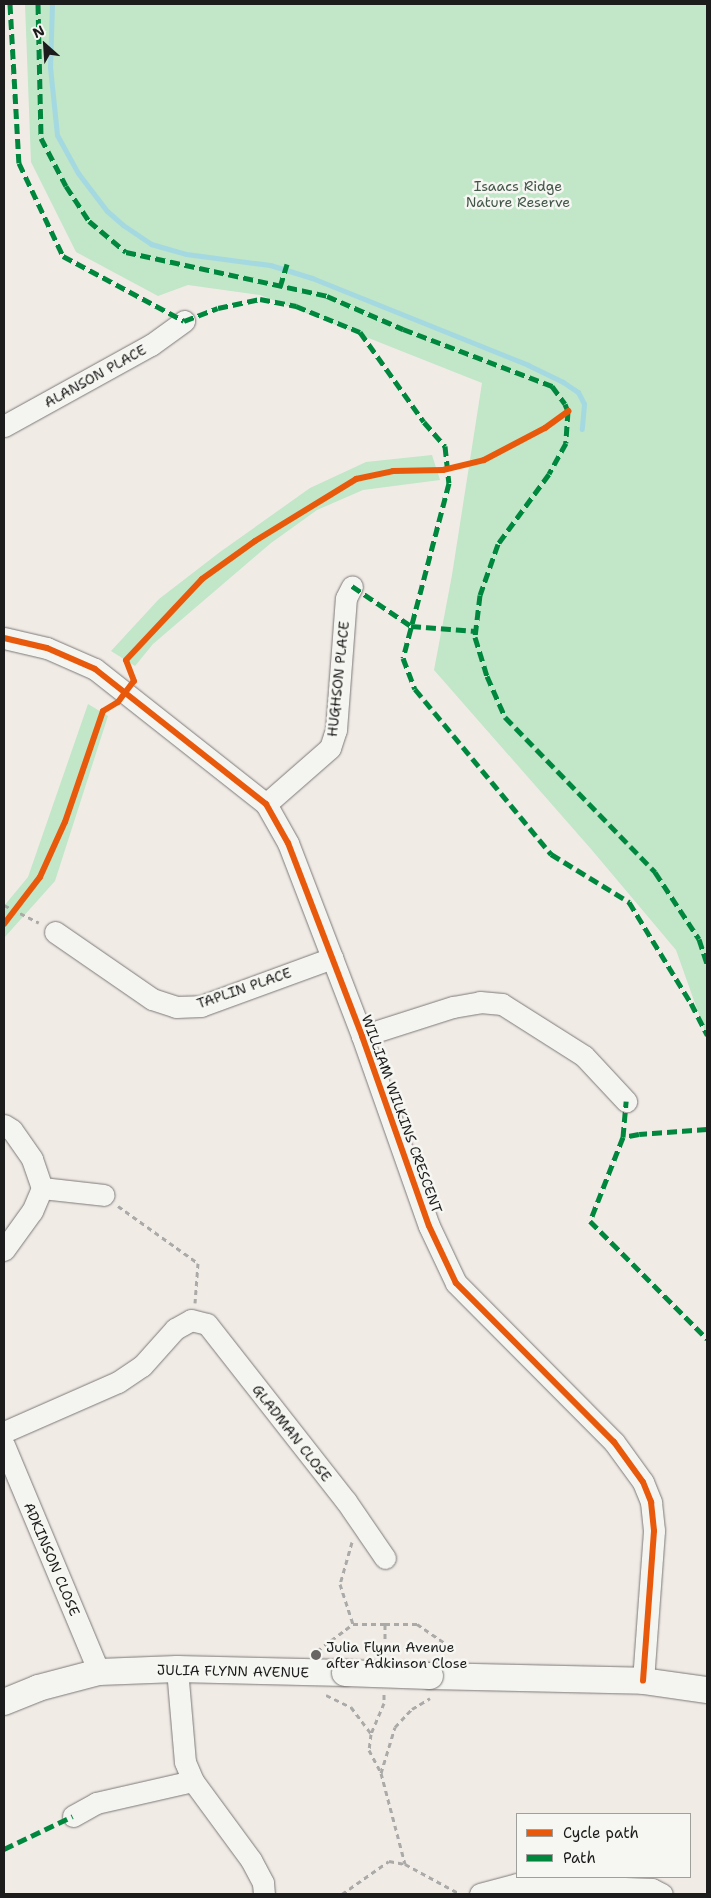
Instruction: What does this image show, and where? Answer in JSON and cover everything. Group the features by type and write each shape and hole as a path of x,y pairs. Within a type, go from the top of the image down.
{"street":[{"name":"ALANSON PLACE","path":"4,426 151,345 184,322"},
{"name":"HUGHSON PLACE","path":"266,804 330,748 336,730 346,598 352,586"},
{"name":"WILLIAM WILKINS CRESCENT","path":"4,638 47,648 95,669 266,804 288,843 362,1036 429,1226 456,1283 614,1442 643,1482 651,1502 654,1531 643,1681"},
{"name":"TAPLIN PLACE","path":"55,932 152,999 176,1007 201,1006 332,958"},
{"path":"362,1036 453,1007 480,1002 502,1004 584,1056 626,1101"},
{"path":"4,1125 12,1130 32,1159 42,1188 32,1211 4,1250"},
{"path":"42,1188 104,1195"},
{"path":"4,1432 118,1382 142,1366 193,1312"},
{"name":"GLADMAN CLOSE","path":"193,1312 207,1324 346,1501 385,1558"},
{"name":"ADKINSON CLOSE","path":"4,1445 99,1672"},
{"path":"177,1669 185,1762 193,1781 251,1860 263,1884 264,1894"},
{"name":"JULIA FLYNN AVENUE","path":"4,1702 38,1688 99,1672 177,1669 643,1681 707,1690"},
{"path":"73,1816 96,1803 193,1781"},
{"path":"480,1894 517,1884 652,1889 662,1894"}],"path":[{"path":"9,917 20,904"},
{"path":"4,905 55,932"},
{"path":"104,1195 198,1262 193,1312"},
{"path":"381,1773 395,1727"},
{"path":"342,1894 389,1861 405,1864 460,1894"}],"green space":[{"name":"Isaacs Ridge Nature Reserve","path":"25,4 707,4 707,1037 676,950 591,849 434,670 452,575 482,383 260,295 188,285 158,296 76,252 31,162"},
{"path":"432,455 440,480 363,490 317,510 271,543 153,644 135,666 111,651 159,599 220,552 310,488 366,462"},
{"path":"88,704 108,716 55,881 4,938 4,906 28,877"}],"waterway":[{"path":"52,4 50,67 57,135 78,173 107,211 123,225 151,244 186,254 270,265 312,278 528,365 563,382 578,392 584,404 582,429"}],"marked path":[{"path":"10,4 19,163 63,256 184,321 218,308 260,299 296,306 360,332 424,422 445,446 449,483 403,658 415,689 551,854 629,902 691,1003 707,1035"},
{"path":"38,4 41,138 66,186 89,221 126,252 327,296 403,329 552,386 565,404 568,411 566,443 549,474 498,544 480,595 475,637 487,676 505,717 655,872 699,939 707,964"},
{"path":"280,287 287,264"},
{"path":"352,586 411,626 476,631"},
{"path":"623,1137 626,1101"},
{"path":"707,1129 623,1137 590,1221 707,1339"},
{"path":"4,1849 73,1816"}],"cycle path":[{"path":"4,924 40,877 65,822 103,711 118,702 134,681 126,660 202,579 255,541 356,479 393,471 443,470 484,460 545,428 568,411"},
{"path":"4,638 47,648 95,669 266,804 288,843 362,1036 429,1226 456,1283 614,1442 643,1482 651,1502 654,1531 643,1681"}],"place":[{"name":"Julia Flynn Avenue after Adkinson Close","path":"316,1655"}]}
